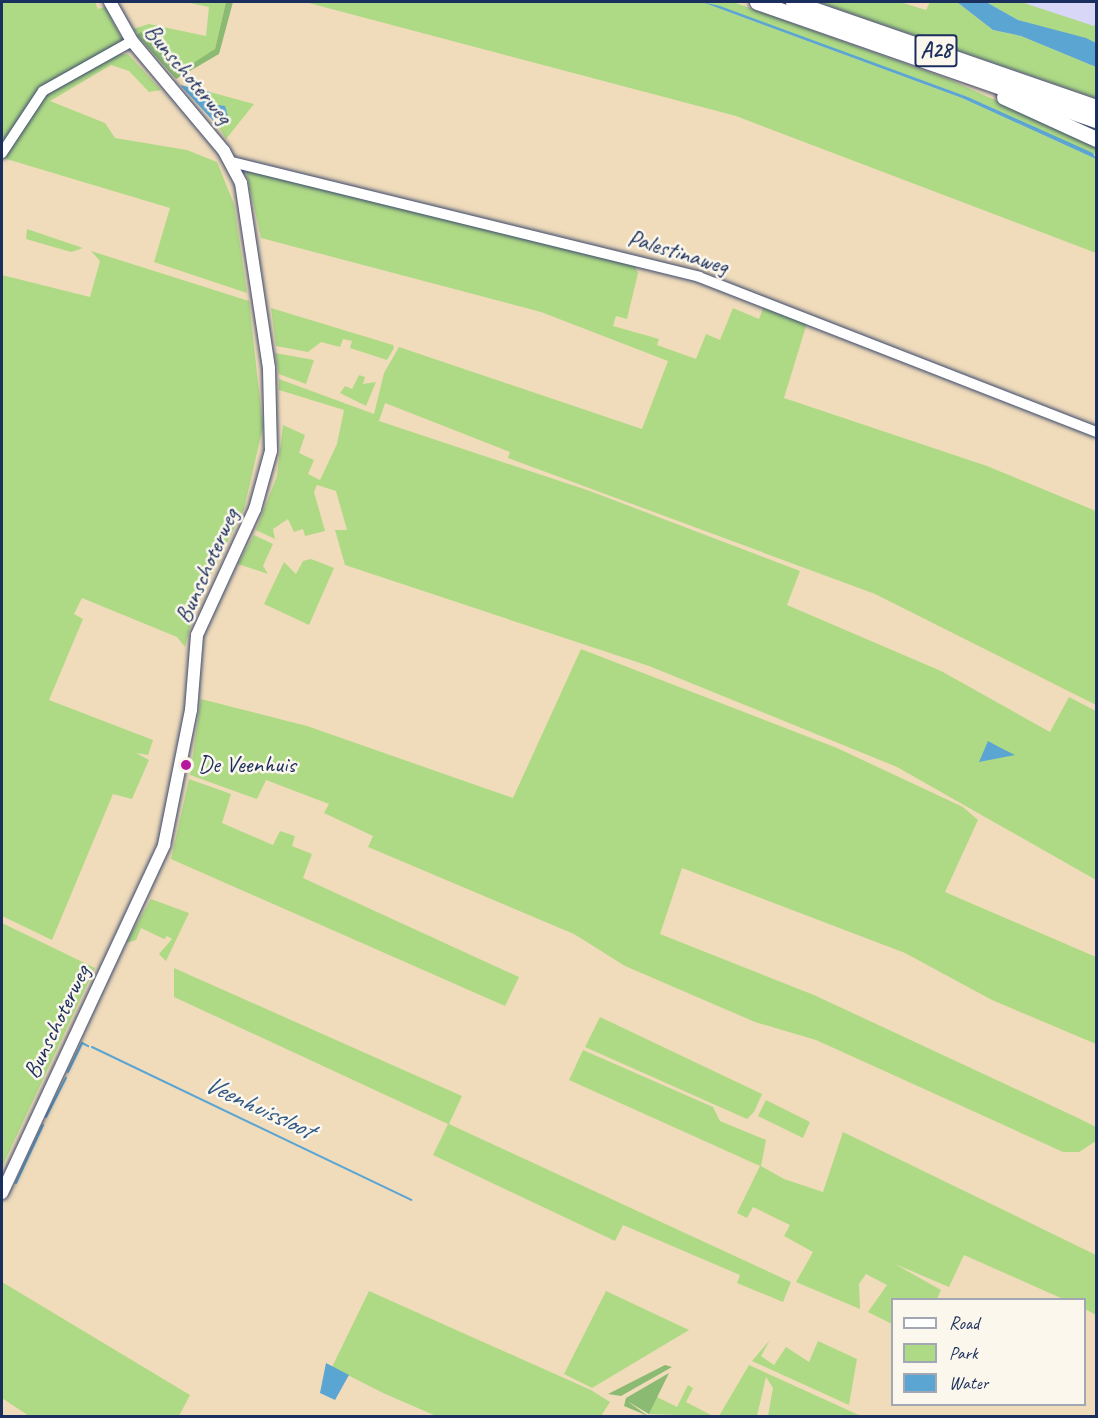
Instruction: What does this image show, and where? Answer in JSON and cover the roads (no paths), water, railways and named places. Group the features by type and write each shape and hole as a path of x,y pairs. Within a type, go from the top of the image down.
{"highway":[{"name":"A28","path":"757,2 1096,120"},
{"name":"A28","path":"793,2 1096,107"},
{"name":"A28","path":"964,73 1096,139"}],"main road":[{"name":"Bunschoterweg","path":"2,1193 164,845 191,710 197,635 266,478 273,432 269,368 244,197 232,162 132,41 110,2"}],"street":[{"path":"2,153 44,91 132,41"},
{"name":"Palestinaweg","path":"232,162 699,277 1096,432"}],"water":[{"path":"702,2 720,6 968,97 1093,153 1096,159 962,98"},
{"path":"957,2 986,2 1018,20 1086,38 1096,43 1096,67 1021,36 993,30"},
{"path":"180,85 210,92 211,104 225,106 228,116 218,126"},
{"path":"988,741 999,747 1015,755 979,762"},
{"path":"326,1363 349,1375 335,1400 320,1393"}],"waterway":[{"name":"Veenhuissloot","path":"68,1072 82,1043 88,1046"},
{"name":"Veenhuissloot","path":"92,1047 411,1200"},
{"name":"Veenhuissloot","path":"46,1117 66,1078"},
{"name":"Veenhuissloot","path":"16,1183 43,1125"}],"place":[{"name":"De Veenhuis","path":"186,765"}]}
